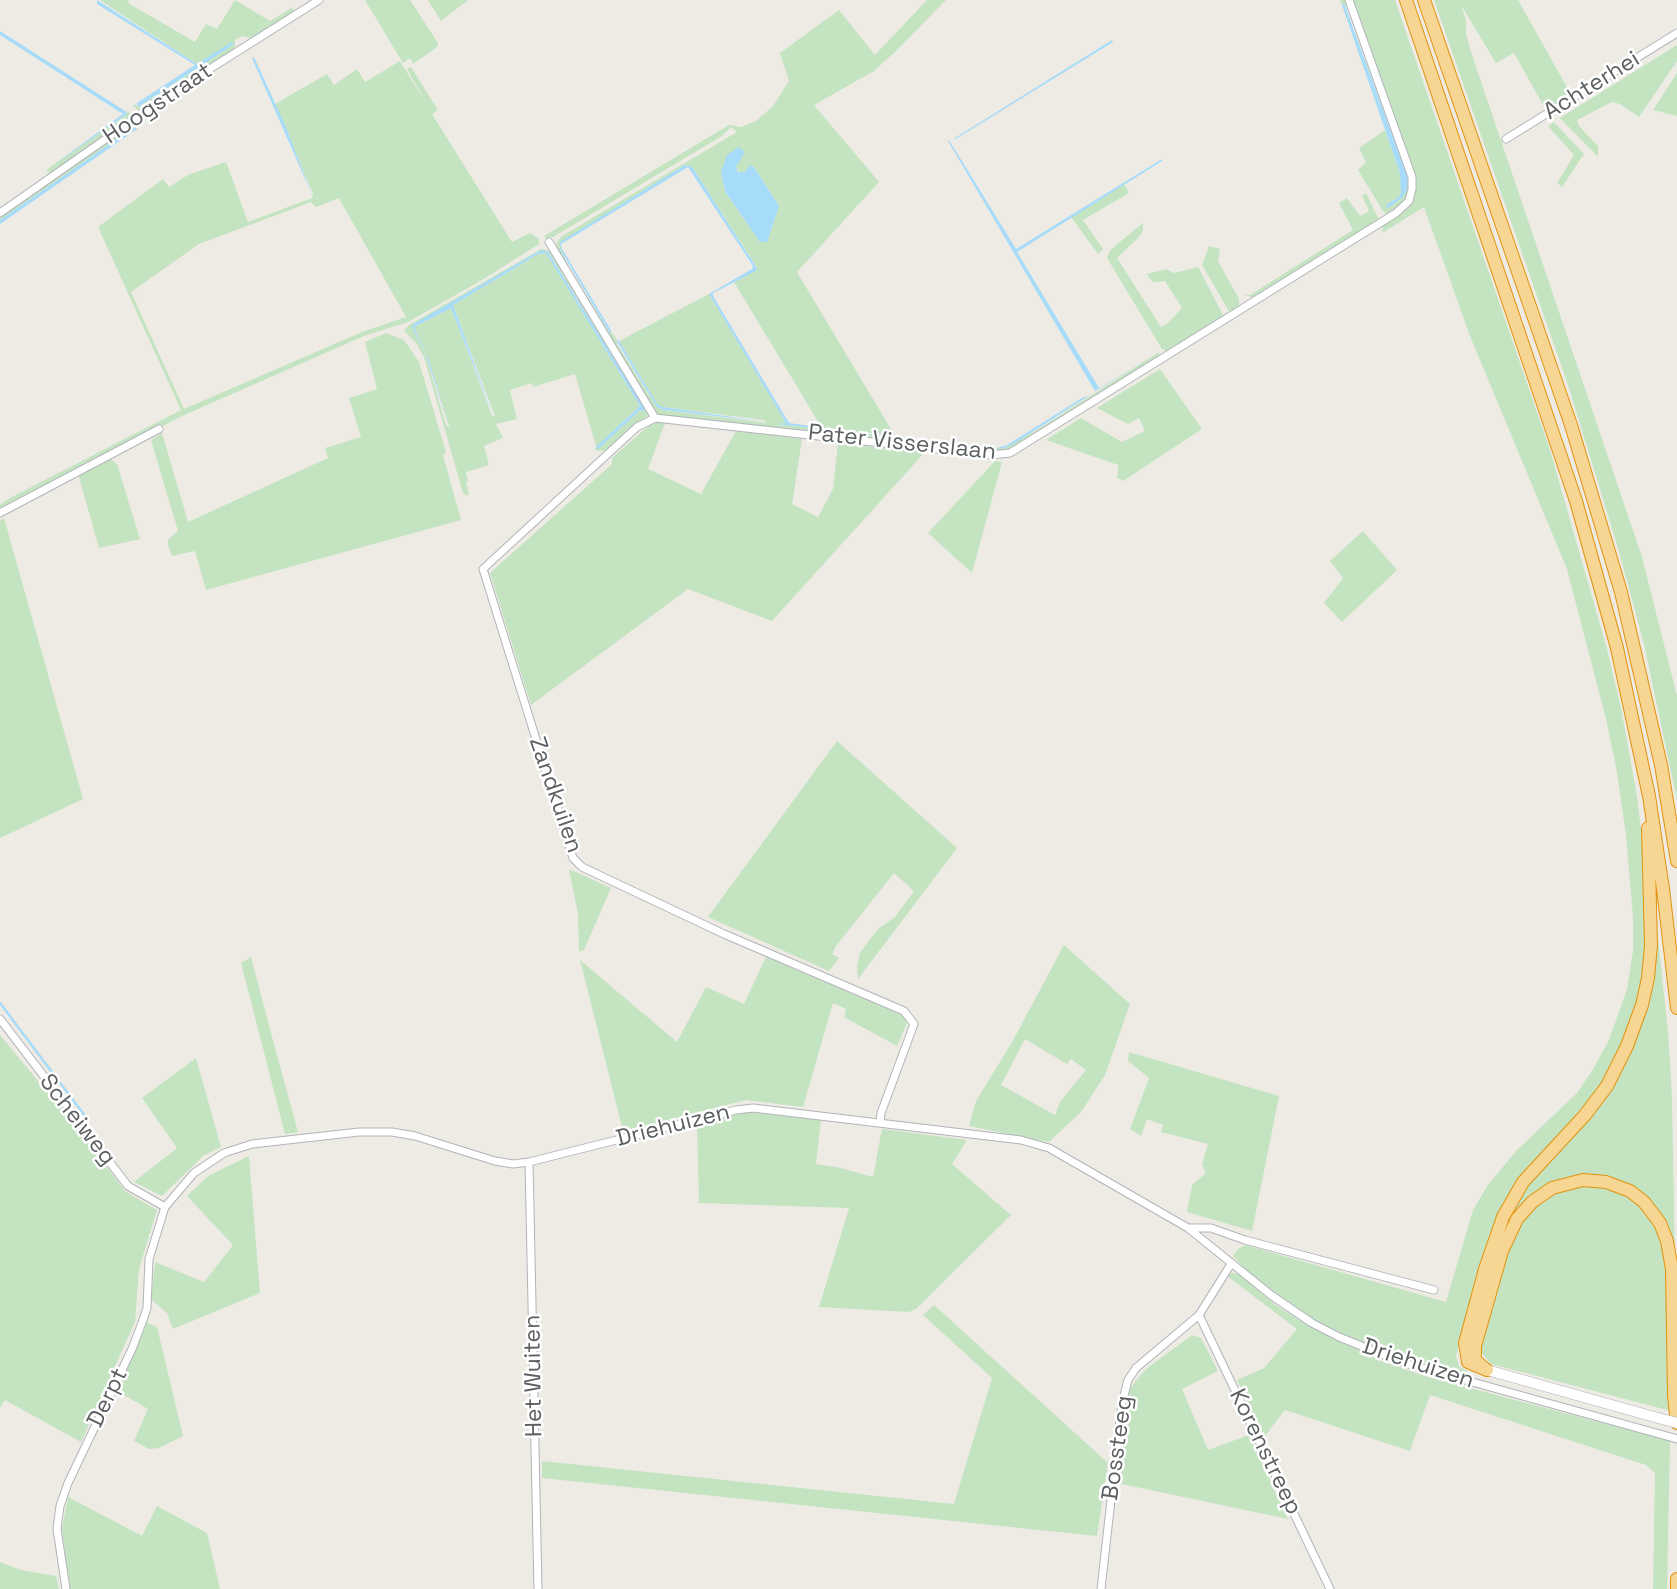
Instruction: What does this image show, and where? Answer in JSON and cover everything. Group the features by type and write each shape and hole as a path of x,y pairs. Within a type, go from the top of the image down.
{"highway":[{"path":"1406,0 1576,501 1617,648 1649,796 1677,1008"},
{"path":"1424,0 1578,450 1624,602 1661,765 1677,862"},
{"path":"1661,765 1672,789 1677,811"},
{"path":"1487,1370 1468,1362 1464,1346 1485,1269 1503,1217 1523,1182 1585,1115 1607,1086 1627,1046 1642,1005 1651,945 1647,851 1649,796"},
{"path":"1487,1370 1475,1360 1475,1346 1502,1251 1517,1219 1532,1202 1552,1188 1583,1180 1606,1182 1630,1191 1644,1202 1660,1223 1667,1241 1672,1269 1674,1396 1677,1423"},
{"path":"1677,1578 1677,1589"}],"main road":[{"name":"Driehuizen","path":"1487,1370 1677,1423"}],"street":[{"name":"Hoogstraat","path":"0,214 170,94 319,0"},
{"name":"Pater Visserslaan","path":"655,418 991,455 1010,453 1385,220 1409,201 1412,177 1349,0"},
{"name":"Achterhei","path":"1506,139 1677,33"},
{"path":"549,242 655,418"},
{"name":"Zandkuilen","path":"655,418 638,427 483,569 569,848 573,858 582,867 724,934 904,1011 914,1024 881,1113 880,1123"},
{"path":"4,511 159,429"},
{"name":"Scheiweg","path":"0,1019 128,1186 165,1207"},
{"name":"Driehuizen","path":"165,1207 205,1164 224,1153 252,1144 359,1132 391,1132 415,1136 513,1164 736,1110 768,1108 1021,1140 1049,1149 1188,1228 1271,1295 1312,1323 1363,1348 1404,1363 1677,1438"},
{"name":"Het Wuiten","path":"529,1162 538,1589"},
{"name":"Derpt","path":"66,1589 57,1530 60,1506 68,1483 144,1320 149,1259 165,1207"},
{"name":"Driehuizen","path":"1188,1228 1211,1228 1245,1240 1434,1290"},
{"name":"Bossteeg","path":"1101,1589 1123,1392 1136,1368 1199,1315 1231,1264"},
{"name":"Korenstreep","path":"1199,1315 1330,1589"}],"green space":[{"path":"100,0 129,0 128,3 195,42 206,24 217,29 235,0 270,21 249,34 290,9 292,7 294,10 293,14 252,39 243,36 235,40 235,49 139,111 133,106 136,104 138,107 234,44 197,64"},
{"path":"365,0 410,0 438,43 437,47 413,64 410,58 403,63"},
{"path":"428,0 468,0 441,21"},
{"path":"927,0 946,0 874,71 814,105 879,182 797,272 895,436 822,428 734,282 756,271 757,267 692,167 685,165 561,242 561,251 570,269 657,407 767,423 764,420 662,407 657,404 619,341 709,294 786,423 778,424 1004,448 1159,352 1159,356 1009,451 999,453 656,413 556,250 557,242 562,236 737,132 731,127 722,136 553,237 546,239 544,236 729,125 741,127 756,121 773,106 789,81 780,53 839,10 875,55","holes":["738,163 736,168 741,173 754,167 779,206 767,242 760,242 726,193 723,183"]},
{"path":"1340,0 1346,0 1409,175 1410,187 1406,199 1387,215 1358,170 1366,162 1359,148 1385,130 1400,173 1402,189 1399,197 1387,205 1403,197 1406,172 1346,5 1342,5"},
{"path":"1352,0 1395,0 1550,450 1607,649 1621,708 1643,847 1647,957 1632,1024 1597,1092 1520,1181 1466,1318 1456,1356 1459,1366 1467,1371 1466,1374 1363,1346 1286,1303 1233,1256 1245,1245 1446,1302 1473,1210 1488,1185 1517,1150 1577,1093 1609,1040 1627,989 1633,951 1626,835 1616,767 1567,569 1470,336 1424,207 1382,233 1383,224 1413,197 1415,178"},
{"path":"1434,0 1518,0 1572,96 1547,112 1514,53 1496,63 1461,5 1471,52 1642,557 1677,696 1677,800 1644,644 1618,548 1568,385"},
{"path":"1677,45 1677,61 1639,117 1620,104 1612,102 1577,120 1579,126 1598,146 1598,157 1560,118"},
{"path":"400,61 427,105 407,69 411,67 438,110 432,114 512,242 530,233 539,239 539,244 408,322 364,336 182,416 0,511 0,505 8,499 181,410 98,227 163,179 169,187 188,175 226,162 248,222 312,198 313,194 275,104 327,74 334,85 357,69 365,82","holes":["339,198 406,317 362,332 184,409 131,292 199,244 311,202 316,207"]},
{"path":"1677,73 1677,116 1653,110"},
{"path":"154,109 160,112 154,113 137,129 134,127 0,220 0,217"},
{"path":"127,111 133,115 52,173 46,170 126,115"},
{"path":"1554,122 1584,154 1562,187 1557,183 1574,155 1548,126"},
{"path":"1124,184 1129,193 1083,220 1103,249 1098,254 1071,217"},
{"path":"1366,193 1379,220 1255,298 1244,295 1250,295 1353,230 1339,203 1347,198 1360,216 1369,211 1362,196"},
{"path":"1143,223 1139,237 1117,258 1161,327 1182,308 1165,281 1152,282 1147,274 1166,269 1174,273 1198,267 1223,315 1222,319 1168,352 1162,349 1107,258 1110,250"},
{"path":"1209,246 1220,249 1218,261 1239,299 1239,309 1230,313 1202,265"},
{"path":"541,249 552,251 649,412 646,418 609,450 598,451 595,449 575,374 533,387 532,383 510,390 517,419 496,424 503,438 484,446 489,465 466,472 469,493 467,496 463,493 424,357 416,343 404,331 409,325","holes":["548,252 645,409 640,409 596,447 640,406 546,253 538,254 453,305 495,416 492,416 451,308 414,327 429,361 450,429 446,425 425,353 412,327 536,253"]},
{"path":"386,333 404,340 419,362 446,452 443,455 461,520 206,590 195,551 172,556 168,540 178,531 151,440 162,433 188,522 328,458 325,448 361,437 349,398 377,389 365,342"},
{"path":"1160,369 1202,429 1123,481 1116,477 1118,465 1046,440 1081,418 1122,442 1145,431 1139,418 1128,424 1097,408"},
{"path":"653,422 665,423 648,469 701,494 736,431 802,439 792,504 818,517 833,489 838,443 925,452 772,621 688,589 531,705 490,573 612,464 612,458"},
{"path":"111,459 117,464 140,539 99,548 78,474"},
{"path":"995,461 1002,462 972,573 928,533"},
{"path":"4,518 83,799 0,838 0,520"},
{"path":"1363,531 1397,570 1342,622 1324,603 1343,578 1330,561"},
{"path":"837,741 957,848 858,979 860,953 878,929 895,917 914,891 894,873 836,946 832,954 839,958 829,971 708,917"},
{"path":"569,869 611,888 584,950 579,952 578,914"},
{"path":"1654,900 1672,1098 1675,1264 1646,1199 1572,1177 1507,1230 1502,1228 1520,1194 1574,1131 1638,1028"},
{"path":"1064,945 1130,1004 1105,1075 1081,1112 1049,1142 969,1126 976,1101 1011,1044","holes":["1025,1039 1067,1064 1071,1059 1086,1070 1060,1102 1055,1115 1001,1085"]},
{"path":"251,957 298,1132 285,1134 241,963"},
{"path":"766,957 904,1016 907,1023 897,1046 844,1017 846,1009 833,1003 803,1107 746,1100 623,1131 580,960 677,1042 706,987 744,1004"},
{"path":"0,1035 126,1192 157,1210 139,1269 135,1322 81,1442 5,1400 0,1408"},
{"path":"1129,1052 1279,1096 1252,1231 1187,1212 1192,1185 1206,1173 1202,1164 1208,1144 1161,1132 1163,1125 1147,1119 1141,1136 1130,1129 1149,1078 1128,1061"},
{"path":"196,1058 221,1147 203,1156 162,1196 134,1182 177,1148 142,1098"},
{"path":"745,1112 821,1120 816,1164 873,1177 882,1129 967,1140 952,1164 1011,1215 916,1309 909,1312 819,1307 849,1208 699,1203 697,1124"},
{"path":"249,1156 260,1293 173,1329 167,1313 151,1299 155,1262 204,1282 233,1245 187,1196 208,1176"},
{"path":"1572,1184 1608,1186 1638,1202 1656,1226 1667,1260 1671,1411 1491,1364 1480,1351 1510,1240 1535,1203"},
{"path":"1238,1274 1277,1306 1310,1326 1381,1361 1425,1376 1670,1441 1667,1589 1653,1589 1655,1473 1646,1465 1430,1395 1410,1451 1285,1410 1264,1437 1237,1380 1264,1368 1297,1329 1227,1276"},
{"path":"934,1305 1108,1463 1097,1536 542,1478 542,1461 954,1504 992,1378 923,1315"},
{"path":"146,1322 157,1327 183,1436 159,1448 149,1449 134,1441 148,1409 117,1391"},
{"path":"1192,1335 1201,1338 1218,1371 1182,1389 1208,1450 1249,1435 1288,1519 1117,1483 1125,1410 1131,1387 1146,1369"},
{"path":"68,1497 142,1536 157,1506 207,1533 220,1589 70,1589 62,1529"},
{"path":"0,1562 21,1570 56,1576 59,1589 0,1589"}],"water":[{"path":"97,0 197,64 232,42 234,44 138,107 137,103 195,65 97,4"},
{"path":"1344,3 1408,178 1403,197 1388,208 1386,205 1399,197 1401,192 1400,173 1342,5"},
{"path":"0,31 127,114 48,169 123,114 0,35"},
{"path":"1112,40 1113,42 954,140 955,138"},
{"path":"254,57 285,125 313,197 252,58"},
{"path":"134,127 137,129 0,224 0,220"},
{"path":"949,140 1016,249 1162,159 1017,252 1099,388 1154,356 1095,391"},
{"path":"739,147 745,152 736,167 738,172 745,172 750,165 754,167 779,206 767,242 760,242 726,193 723,183 721,172 727,155"},
{"path":"685,165 692,167 757,268 756,271 713,293 713,296 789,423 898,438 778,424 786,423 709,294 753,266 688,167 561,244 612,332 610,333 561,251 560,242"},
{"path":"541,250 548,252 645,409 640,410 598,449 596,447 640,406 546,253 538,254 453,305 494,418 451,308 414,327 429,361 450,430 425,353 412,327"},
{"path":"616,340 657,404 662,407 768,422 657,407"},
{"path":"1090,395 1015,443 994,449 1007,445"}],"waterway":[{"path":"0,1003 88,1120"}]}
